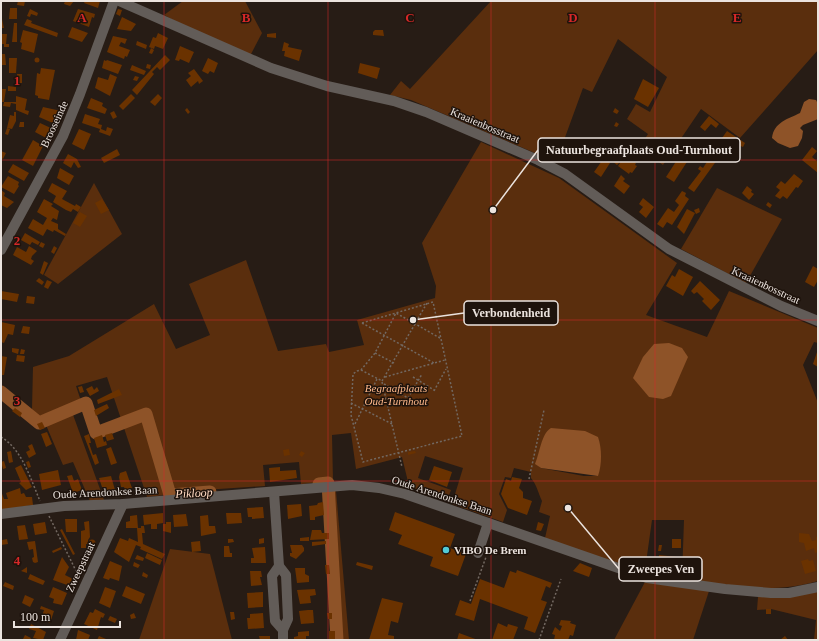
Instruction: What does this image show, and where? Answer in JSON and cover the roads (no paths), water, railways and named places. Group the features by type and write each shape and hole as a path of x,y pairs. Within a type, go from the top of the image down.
{"street":[{"name":"Brooseinde","path":"1,250 63,136 114,1"},
{"name":"Kraaienbosstraat","path":"119,1 271,68 327,86 394,101 426,112 538,160 566,174 668,249 761,297 818,321"},
{"name":"Oude Arendonkse Baan","path":"1,514 64,506 123,504 333,486 366,487 401,493 598,562 654,579 771,594 789,593 818,586"},
{"path":"274,492 278,566 272,576 275,621 283,635"},
{"name":"Zweepstraat","path":"60,640 123,504"},
{"path":"482,555 488,523"},
{"path":"278,566 286,576 288,619 283,635"}],"waterway":[{"name":"Pikloop","path":"1,392 39,423 86,403 96,433 146,414 170,495 210,492"},
{"name":"Pikloop","path":"319,484 328,483 337,640"}],"place":[{"name":"Natuurbegraafplaats Oud-Turnhout","path":"493,210"},
{"name":"Verbondenheid","path":"413,320"},
{"name":"Zweepes Ven","path":"568,508"},
{"name":"VIBO De Brem","path":"446,550"}],"park label":[{"name":"Begraafplaats Oud-Turnhout","path":"396,394"}]}
